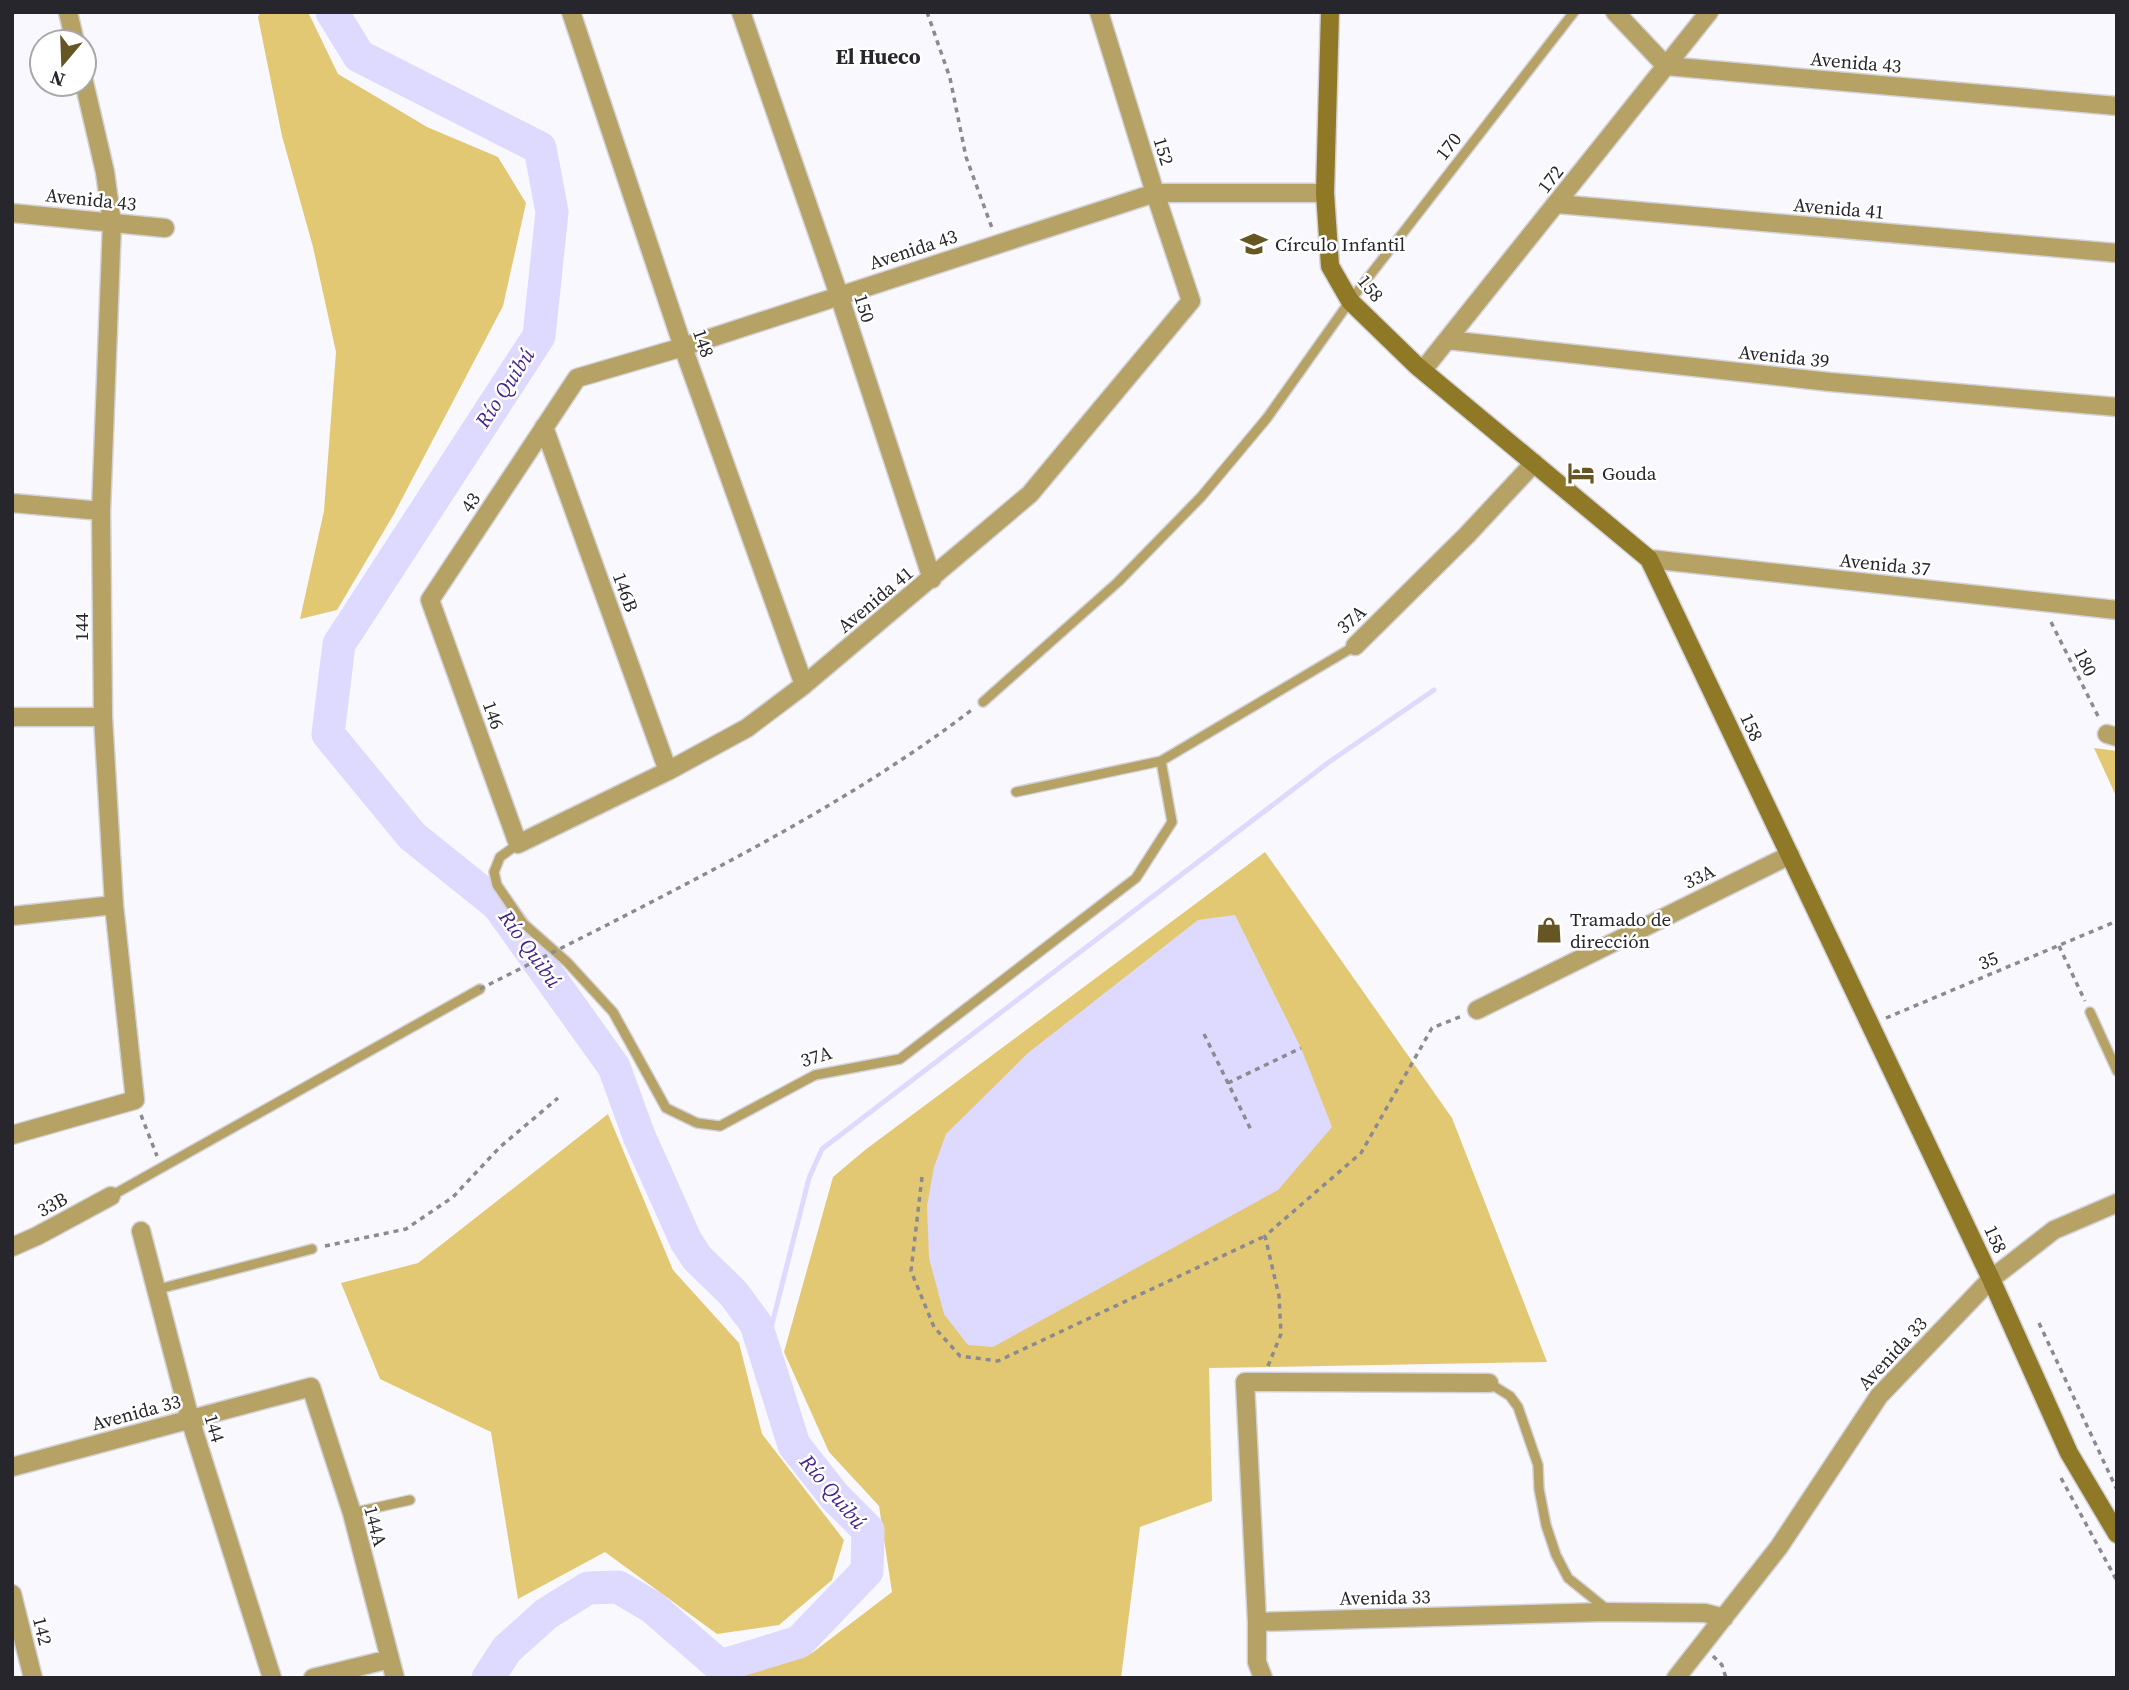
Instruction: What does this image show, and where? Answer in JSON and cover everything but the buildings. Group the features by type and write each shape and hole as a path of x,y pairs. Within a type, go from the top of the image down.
{"street":[{"name":"148","path":"571,12 682,346 804,685"},
{"name":"150","path":"741,12 839,295 932,579"},
{"name":"152","path":"1099,12 1191,301"},
{"name":"158","path":"1330,12 1325,193 1330,266 1350,301 1423,370 1649,559 1991,1279 2069,1453 2117,1534"},
{"path":"1615,12 1666,66"},
{"name":"172","path":"1423,370 1709,12"},
{"name":"Avenida 43","path":"1666,66 2117,106"},
{"name":"144","path":"88,98 105,172 112,222 102,511 103,717 114,905 135,1100"},
{"name":"Avenida 43","path":"544,427 577,378 1155,193 1325,193"},
{"name":"Avenida 41","path":"1557,204 2117,253"},
{"name":"Avenida 43","path":"12,213 165,228"},
{"name":"Avenida 41","path":"518,844 668,771 747,728 804,685 1030,495 1191,301"},
{"name":"Avenida 39","path":"1447,340 1830,382 2117,407"},
{"name":"43","path":"430,600 544,427"},
{"name":"146B","path":"544,427 668,771"},
{"name":"37A","path":"1354,646 1467,536 1534,463"},
{"path":"12,503 102,511"},
{"name":"Avenida 37","path":"1649,559 2117,610"},
{"name":"146","path":"430,600 518,844"},
{"path":"12,717 103,717"},
{"name":"33A","path":"1477,1010 1790,855"},
{"path":"12,916 114,905"},
{"path":"12,1135 135,1100"},
{"name":"33B","path":"12,1247 111,1196"},
{"name":"Avenida 33","path":"1676,1678 1779,1547 1879,1395 1991,1279 2054,1230 2117,1203"},
{"name":"144","path":"141,1231 190,1419 272,1678"},
{"path":"1260,1670 1245,1382 1489,1383"},
{"name":"Avenida 33","path":"12,1467 311,1387"},
{"name":"144A","path":"311,1387 352,1513 395,1678"},
{"name":"142","path":"12,1594 33,1678"},
{"name":"Avenida 33","path":"1258,1622 1605,1612 1705,1613 1724,1618"},
{"path":"313,1678 390,1659"}],"lane":[{"name":"170","path":"983,702 1118,582 1201,498 1266,418 1350,301 1574,12"},
{"name":"37A","path":"1016,792 1161,761 1354,646"},
{"name":"37A","path":"518,844 499,857 495,872 497,885 523,923 567,962 613,1012 666,1108 697,1123 720,1126 815,1075 900,1059 1136,878 1172,822 1161,761"},
{"path":"111,1196 480,989"},
{"path":"2090,1012 2117,1072"},
{"path":"156,1290 312,1249"},
{"path":"1489,1383 1510,1396 1518,1406 1538,1465 1539,1489 1546,1525 1556,1555 1568,1577 1605,1607 1605,1612"},
{"path":"352,1513 410,1500"}],"path":[{"path":"927,12 950,78 966,157 997,243"},
{"name":"180","path":"2042,602 2112,736"},
{"path":"480,989 727,863 846,795 983,702"},
{"name":"35","path":"1870,1025 2117,921"},
{"path":"2059,946 2090,1012"},
{"path":"922,1177 911,1271 934,1327 960,1356 998,1361 1265,1236 1361,1153 1432,1028 1477,1010"},
{"path":"1204,1034 1251,1130"},
{"path":"1228,1083 1301,1048"},
{"path":"312,1249 406,1229 453,1197 500,1147 558,1098"},
{"path":"135,1100 162,1168"},
{"path":"1261,1382 1281,1334 1279,1296 1265,1236"},
{"path":"2039,1323 2117,1490"},
{"path":"2065,1487 2117,1581"},
{"path":"1702,1646 1722,1665 1726,1678"}],"shaded area":[{"path":"261,12 308,12 338,74 427,127 498,157 526,203 503,306 394,514 337,610 300,619 324,511 336,352 313,247 282,136 258,17"},
{"path":"2094,748 2117,751 2117,798"},
{"path":"1265,852 1452,1118 1547,1362 1209,1368 1212,1501 1140,1527 1121,1678 721,1678 812,1653 892,1592 879,1506 829,1452 784,1352 833,1177 865,1150"},
{"path":"1235,915 1301,1048 1332,1127 1278,1190 993,1347 968,1345 944,1314 929,1258 927,1206 934,1167 946,1134 1028,1053 1198,920"},
{"path":"608,1114 673,1270 739,1343 762,1434 844,1540 832,1580 779,1625 717,1634 605,1552 518,1599 491,1432 380,1379 341,1283 418,1263"}],"waterway":[{"name":"Río Quibú","path":"332,12 359,56 540,148 552,212 539,336 339,644 328,734 412,836 498,905 614,1067 639,1136 686,1241 697,1258 733,1293 756,1324 794,1445 835,1497 868,1530 867,1571 799,1642 720,1666 652,1607 618,1587 588,1588 546,1614 507,1649 488,1678"},
{"path":"765,1352 809,1178 822,1149 1329,762 1434,690"}],"place":[{"name":"Círculo Infantil","path":"1254,244"},
{"name":"Gouda","path":"1581,473"},
{"name":"Tramado de dirección","path":"1549,930"}],"district":[{"name":"El Hueco","path":"878,57"}]}
